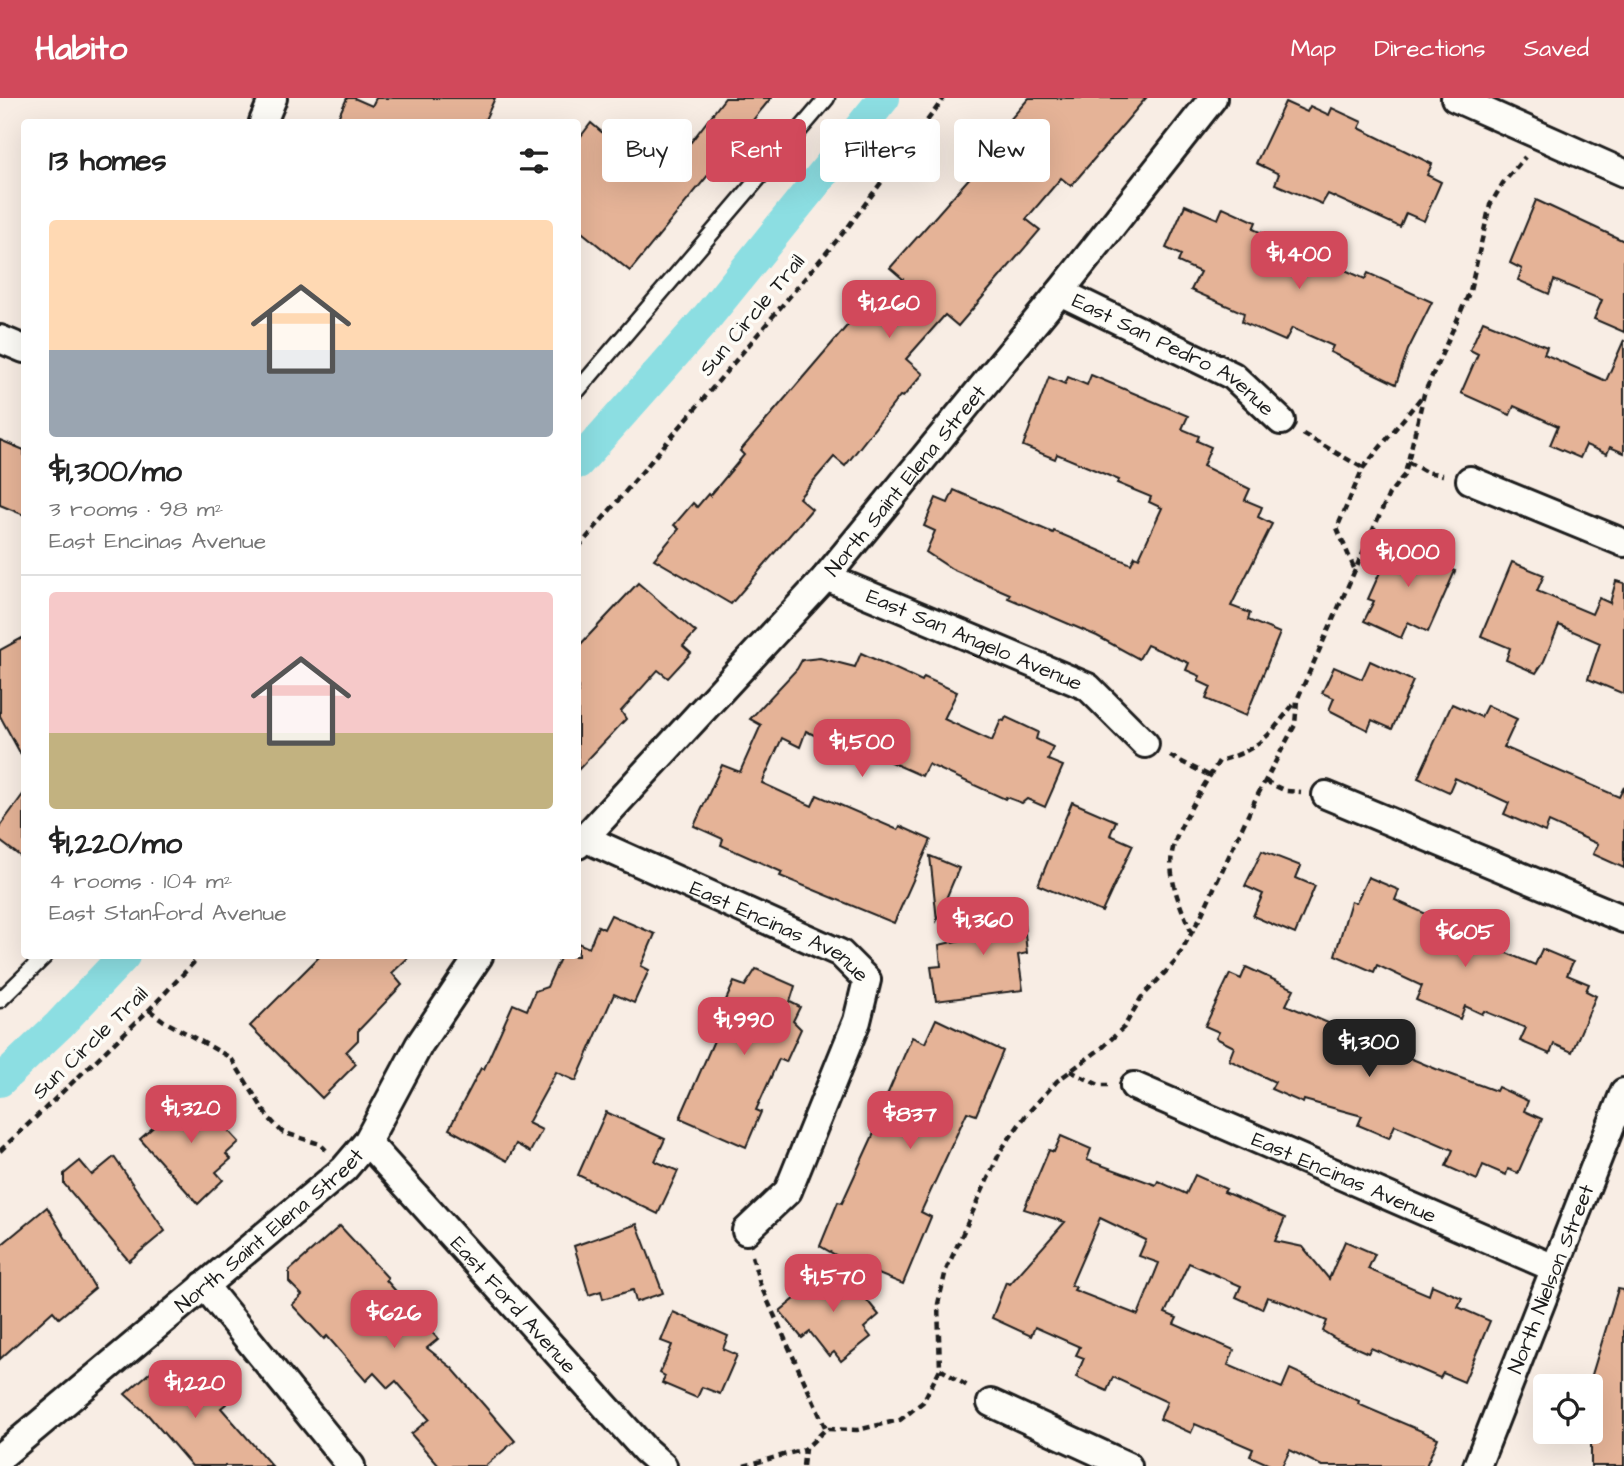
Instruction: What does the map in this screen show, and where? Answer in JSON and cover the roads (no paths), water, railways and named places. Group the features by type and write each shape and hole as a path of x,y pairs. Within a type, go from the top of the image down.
{"street":[{"path":"264,119 274,98"},
{"name":"North Saint Elena Street","path":"581,841 826,577 1060,292 1213,98"},
{"path":"1455,98 1624,173"},
{"name":"East San Pedro Avenue","path":"1060,292 1233,376 1281,421"},
{"path":"0,339 21,348"},
{"path":"1471,480 1624,543"},
{"name":"East San Angelo Avenue","path":"826,577 1088,687 1145,744"},
{"path":"1326,795 1624,919"},
{"name":"East Encinas Avenue","path":"581,841 840,953 867,980 857,1021 788,1191 746,1231"},
{"name":"North Saint Elena Street","path":"0,1457 344,1169 367,1142 419,1045 478,959"},
{"name":"East Encinas Avenue","path":"1134,1086 1553,1268"},
{"name":"North Nielson Street","path":"1477,1466 1624,1092"},
{"name":"East Ford Avenue","path":"367,1142 635,1439 663,1466"},
{"path":"204,1285 351,1466"},
{"path":"991,1403 1128,1466"}],"lane":[{"path":"581,386 827,98"},
{"path":"0,1000 43,959"}],"waterway":[{"path":"581,460 704,321 884,98"},
{"path":"0,1081 59,1025 121,959"}]}
